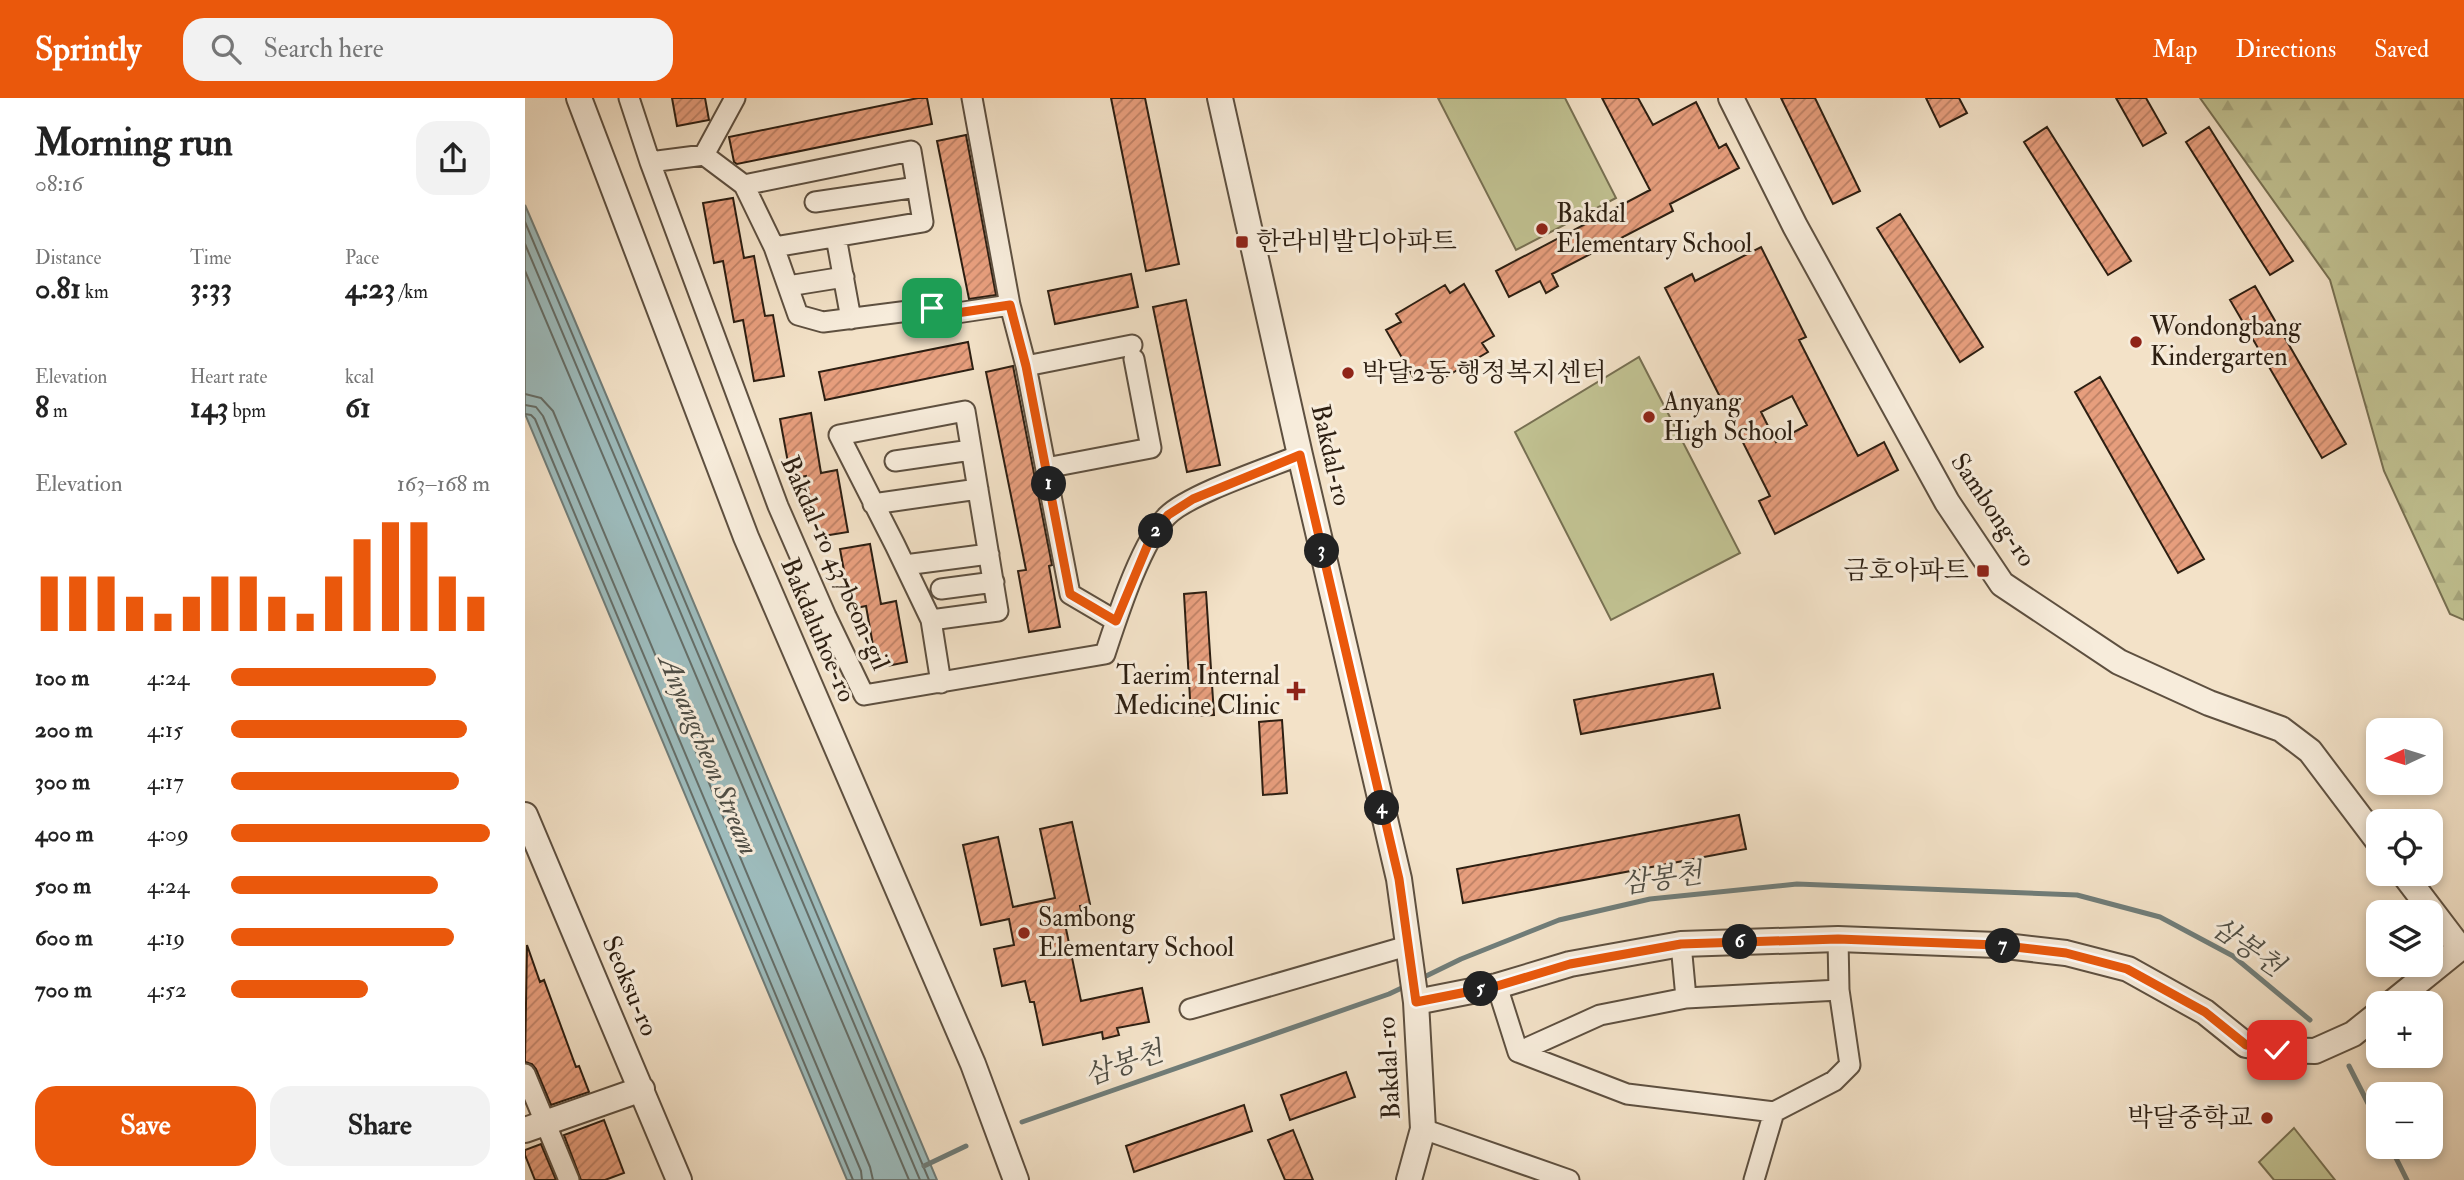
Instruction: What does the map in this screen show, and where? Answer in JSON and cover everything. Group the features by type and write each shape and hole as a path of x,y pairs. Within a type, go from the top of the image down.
{"street":[{"name":"Bakdaluhoe-ro","path":"579,98 745,537 973,1064 1016,1180"},
{"name":"Bakdal-ro 437beon-gil","path":"629,98 650,162 778,506 864,695 1105,654 1151,537 1168,515 1193,499 1300,455"},
{"path":"704,155 735,98"},
{"path":"972,98 1010,305 1026,366 1070,594 1116,621"},
{"name":"Bakdal-ro","path":"1220,98 1399,879 1415,998 1423,1129 1409,1180"},
{"name":"Sambong-ro","path":"1731,98 1795,226 1947,502 2002,584 2119,662 2209,703 2281,729 2310,751 2366,825"},
{"path":"744,185 911,151 923,222 774,247"},
{"path":"650,162 704,155 744,185 774,247 798,314 823,322 932,308 950,314 1010,305"},
{"path":"815,202 917,187"},
{"path":"836,237 851,318"},
{"path":"788,286 843,277"},
{"path":"1026,366 1133,352 1151,448 1046,468"},
{"path":"931,621 998,611 965,411 839,435 931,621 941,683"},
{"path":"895,461 971,450"},
{"path":"873,504 978,489"},
{"path":"905,565 989,554"},
{"path":"941,589 994,582"},
{"name":"Seoksu-ro","path":"525,815 679,1180"},
{"path":"2408,991 2462,951 2413,886"},
{"path":"1518,1052 1627,1094 1774,1112 1834,1081 1850,1065 1839,990 1838,939"},
{"path":"1415,998 1497,986 1570,964 1681,944 1838,939 1997,945 2066,953 2127,969 2205,1012 2246,1045 2277,1050 2315,1051 2353,1034 2366,1024"},
{"path":"1681,944 1686,998"},
{"path":"1190,1009 1407,948"},
{"path":"1497,986 1518,1052"},
{"path":"1518,1052 1600,1015 1686,998 1839,990"},
{"path":"525,1074 536,1126 569,1180"},
{"path":"536,1126 642,1089"},
{"path":"1755,1180 1774,1112"},
{"path":"1423,1129 1569,1180"}],"green space":[{"path":"1438,98 1565,98 1616,198 1516,250"},
{"path":"2200,98 2464,98 2464,620 2450,614 2384,471 2330,280"},
{"path":"1639,357 1740,553 1611,620 1515,432"},
{"path":"2294,1128 2335,1180 2274,1180 2259,1162"}],"water":[{"name":"Anyangcheon Stream","path":"525,205 937,1180 847,1180 525,414"}],"building":[{"path":"672,98 705,98 709,120 677,126"},
{"path":"927,98 932,124 737,164 734,162 729,137"},
{"path":"1111,98 1145,98 1179,264 1146,271"},
{"path":"1602,98 1638,98 1653,125 1696,102 1719,148 1726,144 1739,168 1670,204 1673,211 1552,274 1558,286 1546,293 1540,281 1509,297 1496,271 1650,190"},
{"path":"1781,98 1815,98 1860,191 1833,204"},
{"path":"1926,98 1959,98 1967,113 1940,127"},
{"path":"2116,98 2146,98 2166,133 2143,146"},
{"path":"2047,127 2131,261 2108,275 2024,142"},
{"path":"2209,127 2293,261 2270,275 2186,142"},
{"path":"966,135 996,295 969,299 937,141"},
{"path":"733,198 744,258 754,256 765,316 773,315 784,376 754,381 743,320 734,322 723,261 714,263 703,203"},
{"path":"1900,214 1983,347 1960,362 1877,228"},
{"path":"1761,247 1806,337 1799,340 1858,456 1884,442 1898,470 1775,534 1759,501 1770,496 1665,288 1692,274 1695,281","holes":["1792,396 1807,425 1776,442 1761,412"]},
{"path":"1131,274 1138,307 1055,324 1048,291"},
{"path":"1464,284 1494,336 1482,343 1488,352 1437,382 1431,373 1416,382 1386,330 1401,322 1396,314 1445,285 1450,293"},
{"path":"2255,286 2346,444 2322,458 2230,300"},
{"path":"1186,300 1220,465 1187,472 1153,307"},
{"path":"968,342 973,369 825,400 819,372"},
{"path":"1013,366 1052,565 1049,566 1060,627 1029,632 1018,571 1026,570 986,372"},
{"path":"2100,377 2204,559 2178,573 2075,392"},
{"path":"811,413 821,473 837,470 848,532 817,537 806,476 791,479 780,419"},
{"path":"870,544 881,604 896,601 907,662 877,668 866,606 851,609 840,549"},
{"path":"1206,592 1214,715 1191,716 1184,594"},
{"path":"1713,674 1720,708 1581,734 1574,700"},
{"path":"1282,720 1287,793 1263,795 1259,722"},
{"path":"1739,815 1746,849 1463,903 1457,869"},
{"path":"1072,822 1090,904 1080,906 1083,920 1065,924 1081,1001 1142,988 1149,1022 1117,1028 1119,1035 1103,1039 1102,1032 1043,1045 1034,1002 1030,1002 1025,981 1002,986 994,949 1014,945 1009,919 981,925 963,845 998,837 1013,907 1055,898 1040,829"},
{"path":"527,945 540,982 544,980 576,1067 579,1066 589,1092 551,1105 536,1069 525,1062"},
{"path":"1346,1072 1355,1097 1290,1120 1281,1095"},
{"path":"1244,1105 1252,1131 1134,1172 1126,1146"},
{"path":"604,1120 624,1173 605,1180 581,1180 564,1135"},
{"path":"1293,1130 1313,1180 1285,1180 1268,1140"},
{"path":"541,1144 556,1180 535,1180 525,1150"}],"waterway":[{"name":"삼봉천","path":"1420,979 1461,959 1559,920 1650,899 1797,884 2077,895 2160,917 2233,956 2310,1020"},
{"name":"삼봉천","path":"1022,1122 1389,994 1408,985"},
{"name":"삼봉천","path":"2349,1066 2366,1099"},
{"name":"삼봉천","path":"924,1166 966,1146"},
{"name":"삼봉천","path":"2396,1159 2407,1180"}],"place":[{"name":"Bakdal Elementary School","path":"1542,229"},
{"name":"한라비발디아파트","path":"1242,242"},
{"name":"Wondongbang Kindergarten","path":"2136,342"},
{"name":"박달2동 행정복지센터","path":"1348,373"},
{"name":"Anyang High School","path":"1649,417"},
{"name":"금호아파트","path":"1983,571"},
{"name":"Taerim Internal Medicine Clinic","path":"1296,691"},
{"name":"Sambong Elementary School","path":"1024,933"},
{"name":"박달중학교","path":"2267,1118"}],"route":[{"path":"932,308 950,314 1010,305 1026,366 1070,594 1116,621 1151,537 1168,515 1193,499 1300,455 1399,879 1416,1002 1497,986 1570,964 1681,944 1838,939 1997,945 2066,953 2127,969 2205,1012 2246,1045 2277,1050"}]}
